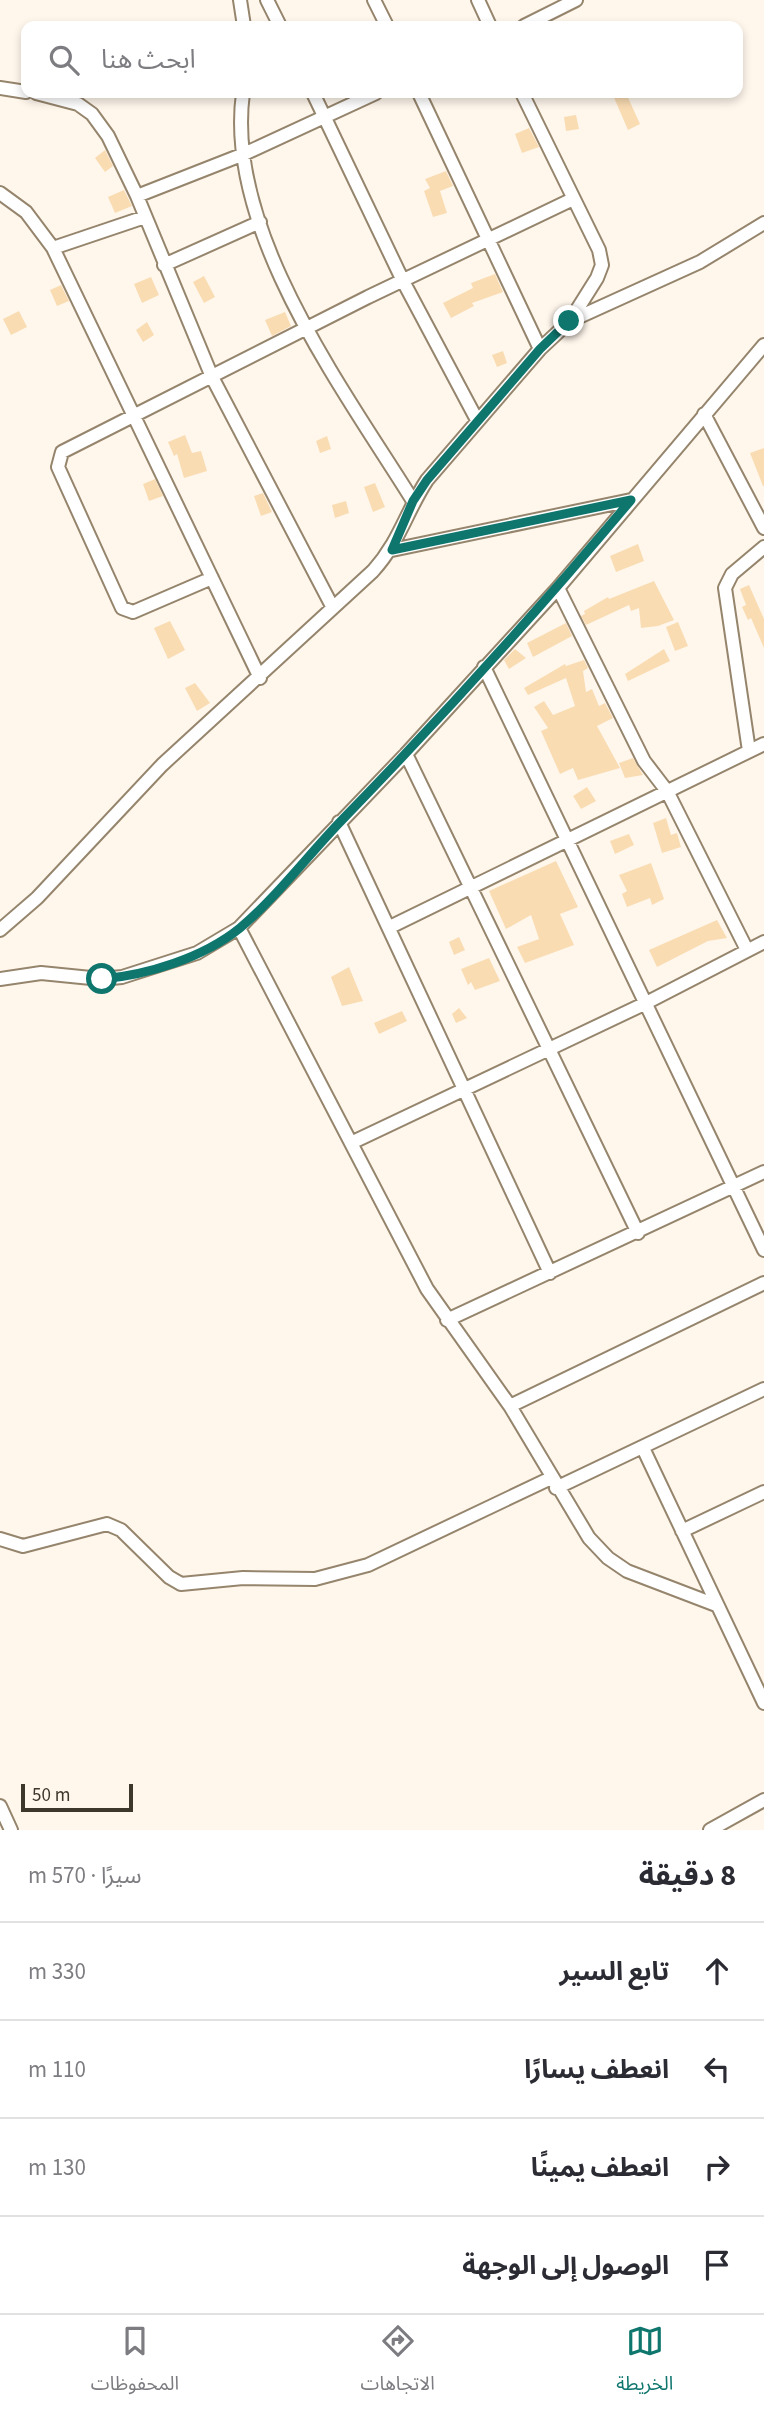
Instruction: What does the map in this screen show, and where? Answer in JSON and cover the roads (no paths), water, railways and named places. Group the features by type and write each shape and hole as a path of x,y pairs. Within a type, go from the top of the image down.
{"street":[{"path":"240,0 243,21"},
{"path":"267,0 278,21"},
{"path":"374,0 384,21"},
{"path":"478,0 488,21"},
{"path":"534,21 576,0"},
{"path":"0,88 21,91"},
{"path":"64,98 92,114 108,136 137,196 212,377 333,608"},
{"path":"242,98 240,111 244,154 260,222 274,260 306,330 413,501"},
{"path":"316,98 403,281 477,420"},
{"path":"137,196 244,154 365,98"},
{"path":"421,98 540,349"},
{"path":"0,930 37,898 163,765 260,678 392,550 413,501 477,420 540,349 569,321 602,265 599,250 524,98"},
{"path":"0,193 26,212 53,248 260,678"},
{"path":"212,578 134,612 122,608 58,467 62,452 573,199"},
{"path":"53,248 145,217"},
{"path":"164,265 260,222"},
{"path":"569,321 700,262 764,223"},
{"path":"0,979 41,973 102,979 122,977 197,953 239,928 406,754 558,588 764,345"},
{"path":"704,414 764,528"},
{"path":"392,550 631,500"},
{"path":"749,751 724,598 732,574 764,547"},
{"path":"558,588 644,761 667,791 747,950"},
{"path":"484,667 764,1250"},
{"path":"390,927 566,838 764,744"},
{"path":"406,754 638,1233"},
{"path":"339,822 466,1088 550,1273"},
{"path":"239,928 288,1026 353,1142 398,1238 447,1320 510,1406 589,1538 608,1558 651,1582 716,1605"},
{"path":"353,1142 644,1004 764,942"},
{"path":"447,1320 764,1172"},
{"path":"510,1406 764,1283"},
{"path":"0,1539 23,1546 107,1524 121,1530 169,1577 181,1584 243,1578 315,1579 368,1565 554,1483 643,1448 764,1389"},
{"path":"643,1448 764,1703"},
{"path":"682,1531 764,1492"},
{"path":"710,1830 764,1800"},
{"path":"0,1806 11,1830"}]}
